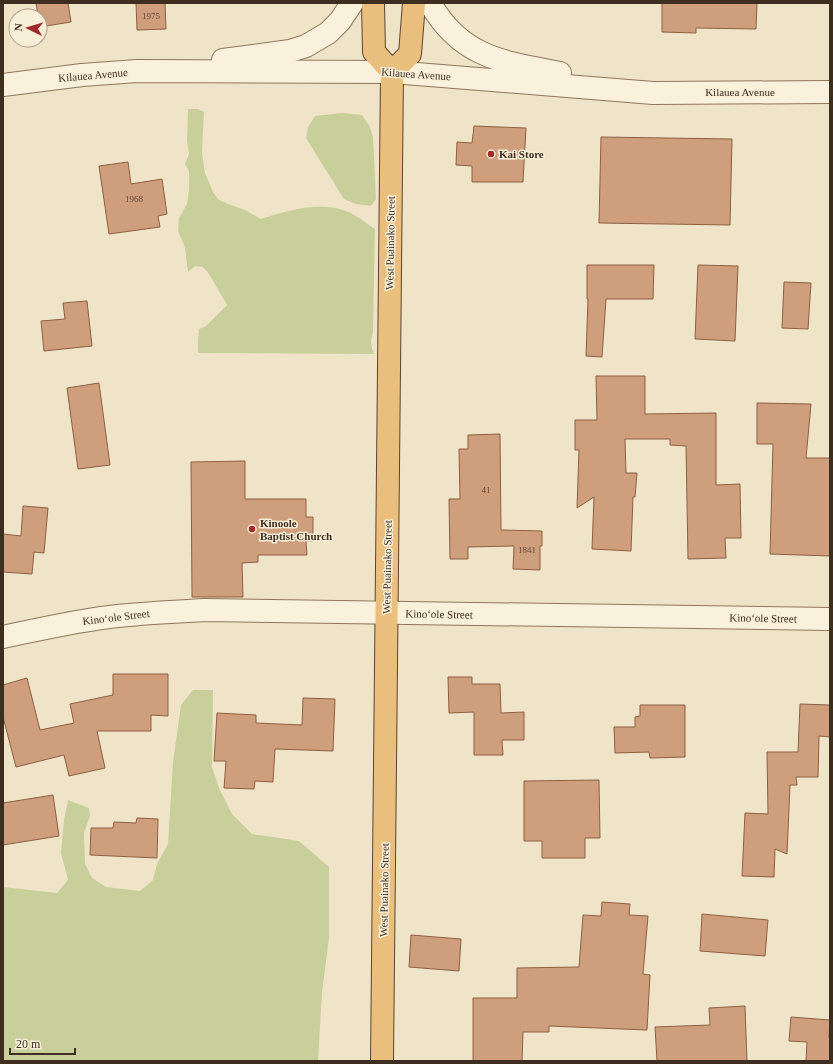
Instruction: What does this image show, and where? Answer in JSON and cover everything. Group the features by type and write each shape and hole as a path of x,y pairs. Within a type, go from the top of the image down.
{"highway":[{"path":"373,3 374,52 392,72 410,54 414,3"},
{"name":"West Puainako Street","path":"382,1061 392,72"}],"street":[{"path":"136,71 290,51 306,46 328,33 340,21 352,3"},
{"path":"430,3 436,14 449,30 464,43 481,53 509,63 653,92"},
{"name":"Kilauea Avenue","path":"3,85 82,74 136,71 392,72 653,92 830,92"},
{"name":"Kinoʻole Street","path":"3,637 47,627 116,616 204,610 830,619"}],"green space":[{"path":"188,109 198,109 204,112 202,152 205,173 213,192 219,200 245,210 261,219 284,212 308,208 320,207 343,210 360,218 375,229 373,333 371,341 374,354 198,353 199,329 206,326 227,305 209,274 203,267 195,266 188,272 185,247 178,231 179,218 187,204 189,190 189,172 185,164 189,154 187,141"},
{"path":"343,113 362,115 370,127 373,137 376,199 371,206 356,204 344,199 306,138 308,127 315,116"},
{"path":"193,690 213,690 212,767 219,788 232,814 252,834 299,841 329,867 329,938 322,993 318,1061 3,1061 3,887 57,893 68,880 61,853 64,820 68,800 89,808 90,816 84,833 85,864 92,878 106,887 140,891 153,880 157,864 168,844 173,762 181,705"}],"building":[{"path":"36,3 68,3 71,22 48,26 48,8 37,8"},
{"path":"136,3 165,3 166,29 137,30"},
{"path":"662,3 757,3 756,29 696,28 696,33 662,32"},
{"name":"Kai Store","path":"474,126 526,128 523,182 472,182 472,166 456,165 457,142 472,143"},
{"path":"601,137 732,139 730,225 599,223"},
{"path":"128,162 131,184 162,179 167,214 158,216 160,227 109,234 99,166"},
{"path":"587,265 654,265 653,299 606,299 602,357 586,356 588,299"},
{"path":"698,265 738,266 735,341 695,339"},
{"path":"784,282 811,283 808,329 782,328"},
{"path":"87,301 92,346 44,351 41,321 65,319 63,303"},
{"path":"596,376 645,376 645,414 716,413 716,485 740,484 741,538 725,538 726,558 688,559 686,446 670,445 670,439 625,439 626,473 637,473 635,497 633,497 631,551 592,549 594,497 577,508 579,450 575,450 575,420 597,420"},
{"path":"99,383 110,465 78,469 67,388"},
{"path":"757,403 811,404 806,458 830,458 830,556 770,554 773,444 757,444"},
{"path":"500,434 501,530 542,531 542,546 540,546 540,570 513,569 514,546 468,547 468,559 450,559 449,499 460,499 459,449 468,449 468,435"},
{"name":"Kinoole Baptist Church","path":"245,461 245,499 306,499 306,517 313,517 313,541 306,541 307,555 258,555 258,562 242,563 243,597 192,597 191,462"},
{"path":"23,506 48,508 44,553 34,552 32,574 3,572 3,534 21,536"},
{"path":"113,674 168,674 168,716 151,715 151,731 97,731 105,768 69,776 64,755 16,767 3,717 3,685 27,678 40,730 74,723 70,704 113,695"},
{"path":"448,677 472,677 472,684 500,684 501,713 524,712 524,740 502,740 503,755 474,755 474,712 449,713"},
{"path":"303,698 335,699 333,751 275,749 273,782 255,781 254,789 224,788 226,761 214,761 217,713 256,715 256,723 302,725"},
{"path":"800,704 830,705 830,737 819,736 818,777 796,777 797,785 790,785 787,854 775,849 774,877 742,876 745,813 768,814 767,752 798,752"},
{"path":"640,705 685,705 685,757 650,758 649,752 615,753 614,727 635,727 635,717 640,716"},
{"path":"599,780 600,838 585,838 585,858 542,858 542,841 524,841 524,781"},
{"path":"53,795 59,836 3,845 3,803"},
{"path":"137,818 158,819 157,858 90,855 91,828 113,828 114,822 136,823"},
{"path":"602,902 630,904 629,915 648,916 643,974 650,975 647,1030 549,1026 549,1032 523,1032 522,1061 473,1061 473,998 517,998 517,968 579,967 583,915 601,916"},
{"path":"702,914 768,920 765,956 700,951"},
{"path":"411,935 461,939 459,971 409,967"},
{"path":"745,1006 747,1061 657,1061 655,1027 710,1025 709,1008"},
{"path":"791,1017 830,1020 830,1061 806,1061 807,1042 789,1041"}],"place":[{"name":"Kai Store","path":"491,154"},
{"name":"Kinoole Baptist Church","path":"252,529"}]}
